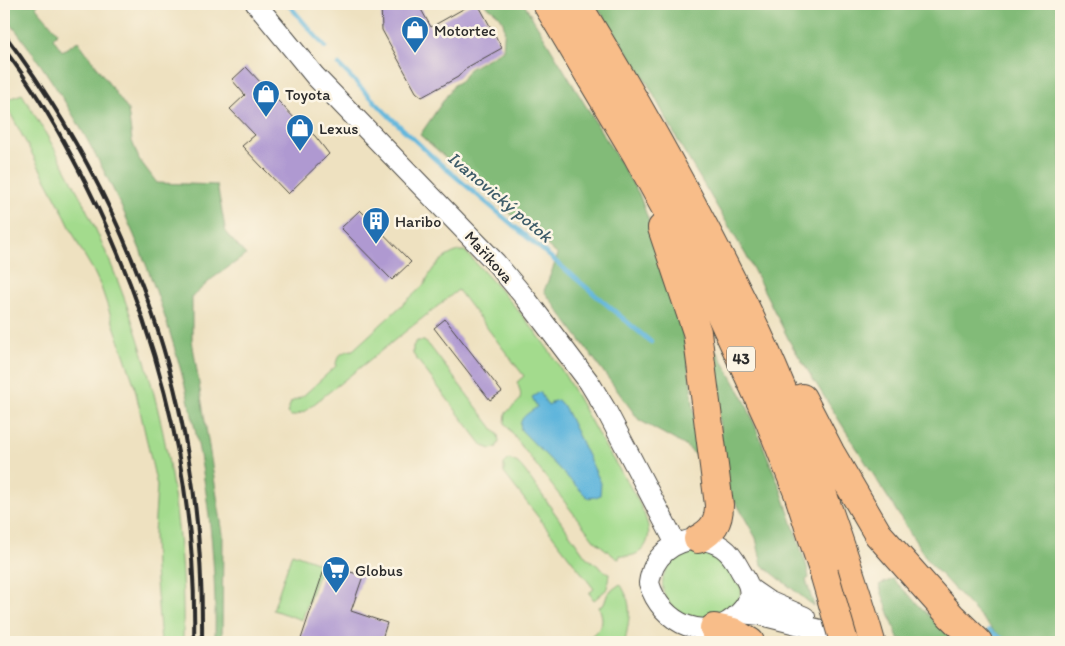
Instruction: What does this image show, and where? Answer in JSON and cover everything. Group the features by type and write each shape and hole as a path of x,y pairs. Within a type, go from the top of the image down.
{"highway":[{"name":"43","path":"547,4 637,155 708,287 770,422 798,493 844,642"},
{"name":"43","path":"577,4 657,140 746,308 802,440 855,587 871,642"},
{"path":"637,155 697,332 719,514 713,528 687,541"},
{"path":"746,308 784,363 830,452 878,534 951,616 978,642"},
{"path":"714,628 733,632 750,642"}],"street":[{"name":"Maříkova","path":"256,4 315,76 496,263 527,300 589,382 687,541"},
{"path":"740,612 761,615 848,637 768,601 749,588 729,551 719,544 687,541 663,552 655,563 649,583 666,613 680,624 697,629 714,628 728,623 740,612 748,599 749,588"}],"green space":[{"path":"4,4 39,4 36,7 58,33 53,38 62,51 78,41 128,110 132,141 139,159 157,183 217,185 226,233 246,255 213,278 192,297 192,340 223,534 222,642 215,642 213,559 203,475 187,392 163,310 132,231 95,155 53,83 4,15"},
{"path":"484,4 524,4 639,194 670,279 686,347 700,458 684,445 639,420 544,291 558,255 420,135 454,85 462,80 469,69 503,50 504,28 501,18"},
{"path":"595,4 1061,4 1061,642 1010,642 994,631 928,561 791,344 746,255 682,148 644,77"},
{"path":"22,94 61,161 96,230 117,279 135,329 150,380 163,432 179,537 183,589 183,642 161,642 154,534 157,486 134,384 101,287 7,107 4,107 4,101"},
{"path":"459,251 465,251 513,304 540,338 565,376 603,443 635,494 645,516 649,533 646,545 638,553 627,556 620,555 619,559 594,540 505,423 506,413 519,400 520,393 517,382 524,376 458,290 305,411 294,416 290,416 287,413 291,402 303,396 336,366 337,359 341,354 353,350 425,284 430,273 442,259"},
{"path":"417,341 424,341 429,345 498,435 499,442 496,448 491,449 483,446 413,354 413,346"},
{"path":"712,350 718,353 745,401 781,490 807,567 809,578 806,580 814,606 762,565 756,538 738,506 726,490"},
{"path":"509,459 518,463 525,471 586,557 609,574 607,589 594,600 589,593 594,589 504,473 504,464"},
{"path":"694,551 715,555 742,588 738,605 715,621 683,618 669,603 664,594 663,578 669,566 680,557"},
{"path":"292,553 322,564 302,620 273,610"},
{"path":"893,579 955,642 911,642 898,638 879,585"},
{"path":"620,584 629,605 629,619 625,642 583,642 600,628 602,620 599,607 604,604 608,593"}],"water":[{"path":"540,392 548,406 552,404 551,402 558,400 565,408 601,483 600,495 588,498 521,430 522,419 537,407 532,397"}],"building":[{"path":"381,4 418,4 431,27 472,4 478,4 502,48 466,68 458,77 422,97 416,92 382,30"},
{"path":"246,67 298,122 315,136 329,154 288,194 242,146 255,135 230,109 245,95 232,80"},
{"name":"Haribo","path":"360,210 411,262 392,280 341,228"},
{"path":"445,319 502,392 490,400 434,328"},
{"name":"Globus","path":"326,564 363,576 351,611 387,623 381,642 300,642"}],"waterway":[{"name":"Ivanovický potok","path":"288,4 325,47"},
{"name":"Ivanovický potok","path":"339,65 437,161 651,342"},
{"name":"Ivanovický potok","path":"989,630 1007,642"}],"railway":[{"path":"4,34 34,76 88,165 111,212 151,309 179,409 190,467 200,554 202,642"},
{"path":"4,49 23,75 72,157 100,213 147,331 164,392 178,454 188,516 193,579 194,642"}],"place":[{"name":"Motortec","path":"415,54"},
{"name":"Toyota","path":"266,118"},
{"name":"Lexus","path":"300,152"},
{"name":"Haribo","path":"376,245"},
{"name":"Globus","path":"336,594"}]}
